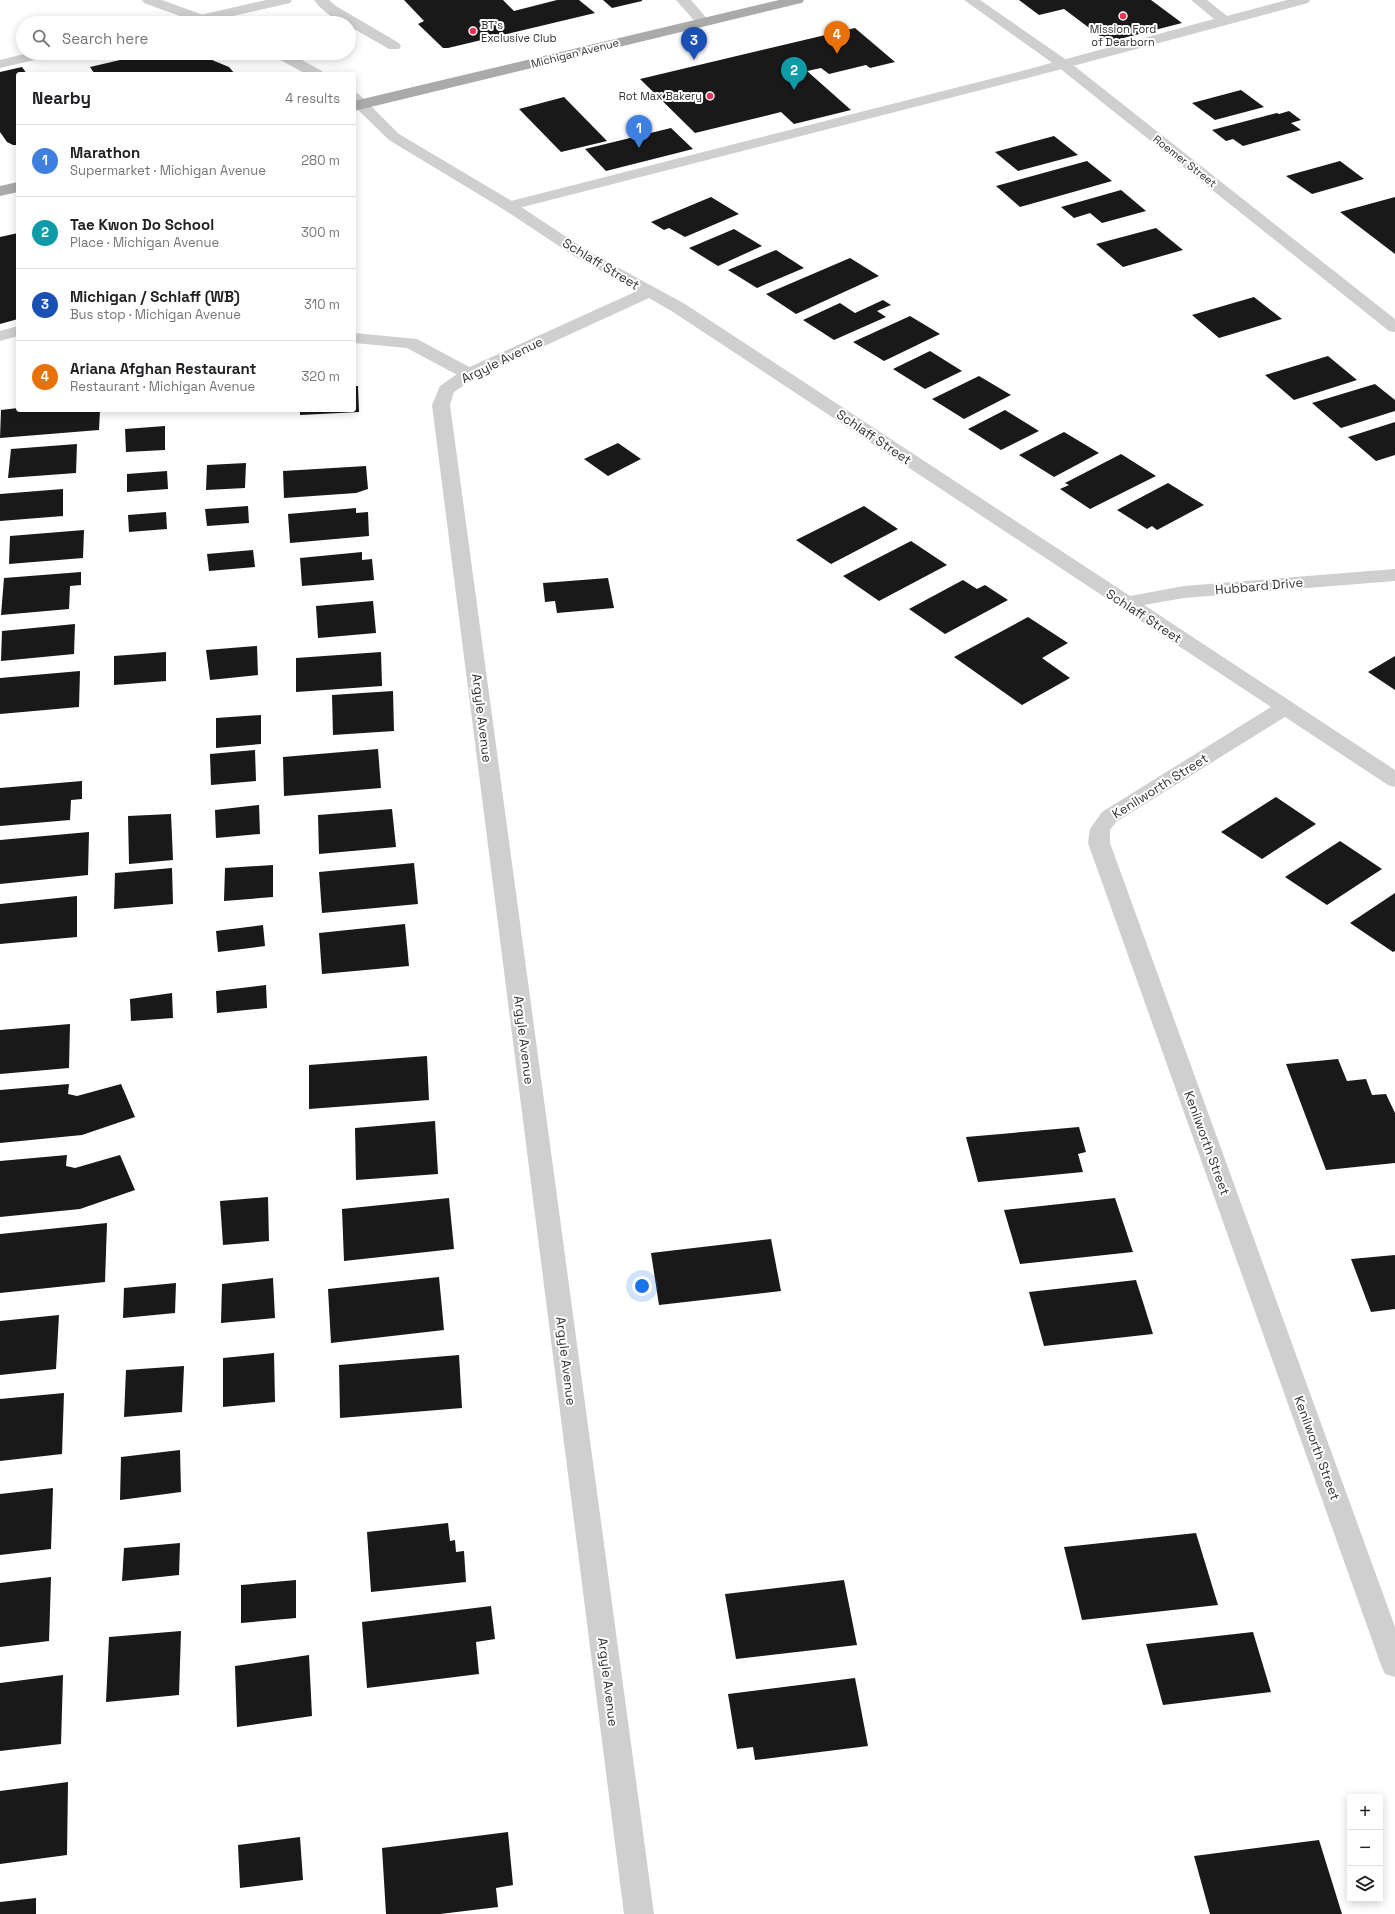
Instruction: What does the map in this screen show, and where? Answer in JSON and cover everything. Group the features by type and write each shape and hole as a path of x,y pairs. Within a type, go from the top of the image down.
{"main road":[{"name":"Michigan Avenue","path":"357,102 797,0"},
{"path":"0,191 16,187"}],"street":[{"path":"149,0 193,16"},
{"path":"226,16 285,0"},
{"path":"321,0 330,8 343,16"},
{"path":"683,0 703,22"},
{"name":"Roemer Street","path":"971,0 1063,64 1395,327"},
{"path":"1198,0 1225,21"},
{"path":"509,206 1063,64 1303,0"},
{"path":"356,23 394,46"},
{"path":"0,64 17,60"},
{"path":"291,60 313,72"},
{"name":"Schlaff Street","path":"357,102 394,137 509,206 580,253 679,308 1395,780"},
{"name":"Argyle Avenue","path":"639,1914 441,405 446,390 469,374 649,292"},
{"path":"0,336 16,332"},
{"path":"356,338 411,343 469,374"},
{"name":"Hubbard Drive","path":"1125,603 1184,592 1395,575"},
{"name":"Kenilworth Street","path":"1284,708 1109,817 1100,829 1099,843 1395,1666"}],"building":[{"name":"BT's Exclusive Club","path":"404,0 503,0 514,11 557,0 579,0 595,13 443,48 418,24 424,21"},
{"path":"603,0 642,0 642,1 612,8"},
{"name":"Mission Ford of Dearborn","path":"1019,0 1151,0 1182,23 1108,42 1064,9 1039,15"},
{"path":"855,28 895,62 870,68 866,65 829,74 821,68 807,71 851,110 794,124 781,112 695,133 640,79"},
{"path":"120,60 212,60 229,67 233,72 93,72 90,67"},
{"path":"22,67 26,72 16,72 16,145 7,142 0,132 0,72"},
{"path":"1241,90 1264,107 1215,120 1192,103"},
{"path":"564,97 607,141 561,152 519,109"},
{"path":"1289,111 1301,120 1291,123 1301,130 1243,146 1233,139 1226,141 1212,130 1277,113 1279,114"},
{"path":"671,128 693,149 606,171 585,149"},
{"path":"1054,136 1078,155 1018,171 995,152"},
{"path":"1087,161 1112,181 1020,207 996,186"},
{"path":"1340,161 1364,179 1312,194 1286,176"},
{"path":"1121,190 1146,211 1102,223 1090,213 1074,218 1061,207"},
{"path":"711,197 739,214 685,237 669,228 664,230 651,222"},
{"path":"1395,197 1395,254 1340,212"},
{"path":"1156,228 1183,250 1123,267 1096,244"},
{"path":"734,229 762,246 718,266 689,248"},
{"path":"16,233 16,320 0,324 0,237"},
{"path":"776,250 804,268 757,288 728,270"},
{"path":"850,258 879,276 796,314 766,294"},
{"path":"1254,297 1282,319 1219,338 1192,315"},
{"path":"883,300 891,305 877,311 886,317 834,340 803,320 840,303 855,313"},
{"path":"910,316 940,334 884,361 853,342"},
{"path":"930,351 962,371 925,389 893,369"},
{"path":"1328,356 1357,380 1294,400 1265,375"},
{"path":"979,376 1011,395 964,419 932,399"},
{"path":"1375,384 1395,400 1395,411 1341,428 1312,403"},
{"path":"356,386 358,386 359,412 300,415 300,412 356,412"},
{"path":"16,408 16,412 100,412 99,430 0,438 1,410"},
{"path":"1005,410 1039,431 1001,450 968,429"},
{"path":"1395,422 1395,455 1376,461 1348,437"},
{"path":"165,426 165,450 126,452 125,429"},
{"path":"1064,432 1099,453 1054,477 1019,455"},
{"path":"618,443 641,459 608,476 584,459"},
{"path":"77,444 76,473 8,478 11,449"},
{"path":"1121,454 1156,476 1090,509 1060,489 1069,485 1065,483"},
{"path":"246,463 245,488 206,490 207,465"},
{"path":"366,466 368,489 356,493 284,498 283,471"},
{"path":"167,471 168,489 127,492 127,474"},
{"path":"1168,483 1204,505 1157,530 1152,526 1147,529 1117,510"},
{"path":"63,489 63,516 0,521 0,494"},
{"path":"248,506 249,523 207,526 205,509"},
{"path":"864,506 898,529 831,564 796,540"},
{"path":"356,508 356,513 368,512 369,536 290,543 288,514"},
{"path":"166,512 167,529 129,532 128,515"},
{"path":"84,530 83,558 9,564 10,536"},
{"path":"911,541 947,565 879,601 843,576"},
{"path":"253,550 255,567 209,571 207,554"},
{"path":"362,552 362,560 372,559 374,580 302,586 300,558"},
{"path":"81,572 81,585 70,586 69,609 1,615 4,578"},
{"path":"608,578 614,608 557,613 555,601 545,602 543,583"},
{"path":"963,580 977,589 985,585 1008,600 945,634 909,609"},
{"path":"373,601 376,633 318,638 316,606"},
{"path":"1028,617 1068,643 1042,658 1070,678 1022,705 954,657"},
{"path":"75,624 74,654 1,661 2,631"},
{"path":"257,646 258,675 210,680 206,650"},
{"path":"166,652 166,681 114,685 114,656"},
{"path":"381,652 382,686 296,692 296,658"},
{"path":"1395,656 1395,690 1368,672"},
{"path":"80,671 79,707 0,714 0,678"},
{"path":"393,691 394,731 333,735 332,695"},
{"path":"261,715 261,744 216,748 216,718"},
{"path":"378,749 381,788 284,796 283,757"},
{"path":"255,750 256,781 211,785 210,754"},
{"path":"82,781 82,799 71,800 70,820 0,826 0,788"},
{"path":"1276,797 1316,824 1262,859 1221,832"},
{"path":"259,805 260,834 216,838 215,810"},
{"path":"392,809 396,847 319,854 318,815"},
{"path":"171,814 173,860 129,864 128,816"},
{"path":"89,832 88,875 0,884 0,840"},
{"path":"1340,841 1382,869 1327,905 1285,877"},
{"path":"414,863 418,904 322,913 319,872"},
{"path":"273,865 273,897 224,901 225,868"},
{"path":"172,868 173,904 114,909 115,873"},
{"path":"1395,893 1395,951 1393,952 1350,923"},
{"path":"77,896 77,937 0,944 0,904"},
{"path":"405,924 409,966 322,974 319,933"},
{"path":"263,925 265,946 218,952 216,931"},
{"path":"266,985 267,1008 217,1013 216,991"},
{"path":"172,993 173,1018 131,1021 130,999"},
{"path":"70,1024 69,1068 0,1074 0,1030"},
{"path":"427,1056 429,1100 309,1109 309,1065"},
{"path":"1338,1059 1347,1081 1366,1079 1372,1095 1386,1094 1395,1113 1395,1163 1326,1170 1286,1064"},
{"path":"69,1084 68,1094 77,1096 121,1084 135,1117 82,1135 0,1143 0,1090"},
{"path":"435,1121 438,1174 356,1180 355,1128"},
{"path":"1079,1127 1086,1152 1078,1154 1083,1172 978,1182 966,1137"},
{"path":"67,1155 66,1166 75,1168 120,1155 135,1190 80,1209 0,1217 0,1161"},
{"path":"268,1197 269,1241 223,1245 220,1201"},
{"path":"449,1198 454,1249 344,1261 342,1209"},
{"path":"1115,1198 1133,1252 1020,1264 1004,1210"},
{"path":"107,1223 105,1282 0,1293 0,1234"},
{"path":"771,1239 781,1291 659,1305 651,1253"},
{"path":"1395,1255 1395,1309 1371,1312 1351,1259"},
{"path":"439,1277 444,1330 331,1343 328,1289"},
{"path":"273,1278 275,1318 221,1323 222,1284"},
{"path":"1136,1280 1153,1334 1044,1346 1029,1292"},
{"path":"176,1283 175,1313 123,1318 124,1288"},
{"path":"59,1315 56,1369 0,1375 0,1321"},
{"path":"274,1353 275,1402 223,1407 223,1358"},
{"path":"459,1355 462,1408 340,1418 339,1365"},
{"path":"184,1366 182,1412 124,1417 126,1370"},
{"path":"64,1393 62,1454 0,1461 0,1399"},
{"path":"180,1450 181,1492 120,1500 121,1457"},
{"path":"53,1488 51,1549 0,1555 0,1494"},
{"path":"448,1523 450,1541 455,1540 456,1552 464,1551 466,1582 371,1592 367,1532"},
{"path":"1196,1533 1218,1605 1082,1620 1064,1547"},
{"path":"180,1543 179,1575 122,1581 124,1548"},
{"path":"51,1577 49,1641 0,1647 0,1583"},
{"path":"296,1580 296,1618 241,1623 241,1585"},
{"path":"844,1580 857,1645 736,1659 725,1594"},
{"path":"491,1606 495,1639 476,1642 479,1674 367,1688 362,1622"},
{"path":"181,1631 179,1695 106,1702 109,1637"},
{"path":"1253,1632 1271,1692 1163,1705 1146,1644"},
{"path":"309,1655 312,1716 237,1727 235,1666"},
{"path":"63,1675 61,1744 0,1751 0,1683"},
{"path":"855,1678 868,1746 755,1760 753,1747 737,1749 728,1694"},
{"path":"68,1782 67,1855 0,1864 0,1791"},
{"path":"508,1832 513,1885 496,1888 498,1907 440,1914 386,1914 382,1848"},
{"path":"300,1837 303,1880 240,1888 238,1845"},
{"path":"1319,1840 1342,1914 1210,1914 1194,1856"},
{"path":"36,1898 36,1914 0,1914 0,1902"}],"place":[{"name":"Mission Ford of Dearborn","path":"1123,16"},
{"name":"BT's Exclusive Club","path":"473,31"},
{"name":"Ariana Afghan Restaurant","path":"837,54"},
{"name":"Michigan / Schlaff (WB)","path":"694,60"},
{"name":"Tae Kwon Do School","path":"794,90"},
{"name":"Rot Max Bakery","path":"710,96"},
{"name":"Marathon","path":"639,148"}]}
